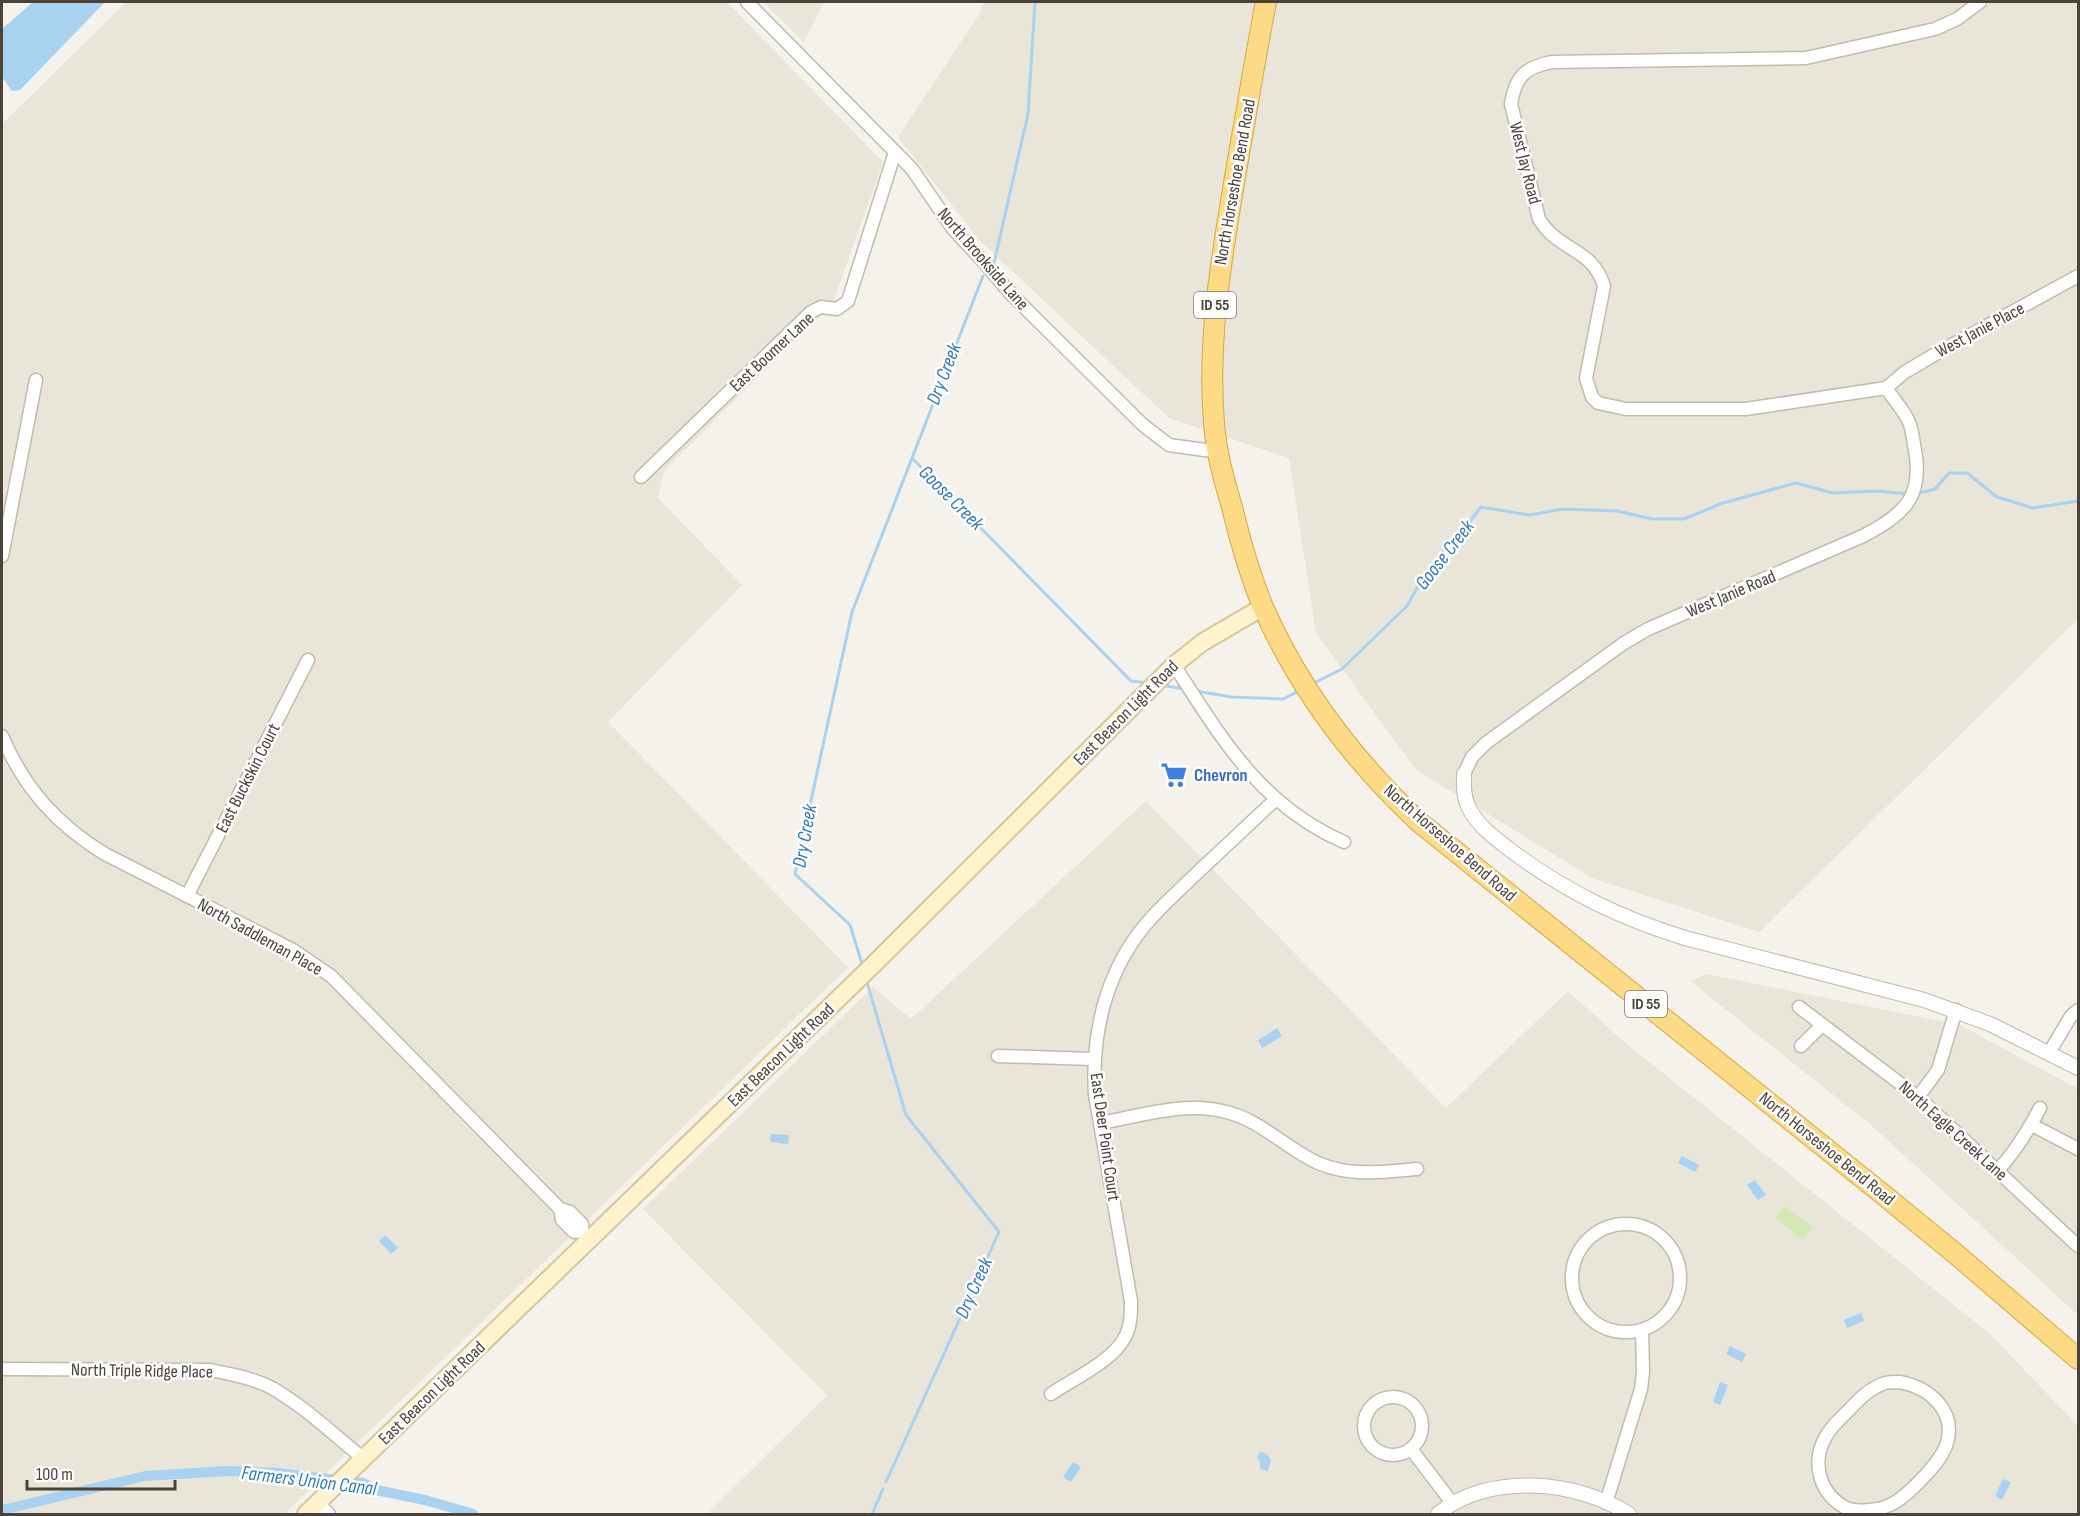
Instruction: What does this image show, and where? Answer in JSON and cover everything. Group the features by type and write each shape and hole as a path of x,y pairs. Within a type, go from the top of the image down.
{"highway":[{"name":"North Horseshoe Bend Road","path":"1266,2 1214,307 1214,425 1224,481 1236,526 1263,607 1304,683 1340,736 1381,784 1419,822 1889,1198 2079,1359"}],"main road":[{"name":"East Beacon Light Road","path":"321,1506 345,1477 586,1235 827,1010 1174,664 1203,642 1263,607"}],"street":[{"name":"North Brookside Lane","path":"747,2 912,169 953,229 1012,295 1143,425 1169,446 1219,452"},
{"name":"West Jay Road","path":"1886,388 1746,409 1626,409 1598,403 1592,397 1586,378 1604,286 1600,273 1594,265 1546,231 1539,219 1511,104 1514,86 1523,73 1539,64 1552,62 1806,58 1935,28 1957,19 1980,2"},
{"name":"East Boomer Lane","path":"641,477 811,312 821,307 837,309 848,301 895,152"},
{"name":"West Janie Place","path":"1886,388 1905,372 1938,352 2079,276"},
{"path":"2,556 36,381"},
{"name":"West Janie Road","path":"1464,774 1472,757 1486,743 1624,643 1648,629 1863,536 1888,523 1903,510 1912,497 1918,463 1910,423 1886,388"},
{"name":"East Buckskin Court","path":"187,896 308,660"},
{"path":"1174,664 1228,748 1275,800 1323,833 1344,842"},
{"name":"North Saddleman Place","path":"2,736 22,777 50,813 67,828 105,854 293,950 331,976 560,1209 570,1212 582,1224 586,1235"},
{"name":"North Horseshoe Bend Road","path":"1464,774 1467,804 1474,817 1487,831 1535,868 1567,889 1601,907 1648,927 1685,938 1891,990 1956,1010 1990,1024 2079,1068"},
{"name":"East Deer Point Court","path":"1051,1394 1112,1353 1125,1337 1130,1326 1131,1301 1095,1095 1094,1059 1101,1010 1109,987 1118,966 1139,932 1275,800"},
{"name":"North Eagle Creek Lane","path":"1799,1007 1918,1097 2079,1246"},
{"path":"1918,1097 1938,1070 1956,1010"},
{"path":"2049,1053 2071,1016 2079,1010"},
{"path":"1801,1046 1822,1025"},
{"path":"998,1056 1094,1059"},
{"path":"1100,1123 1178,1110 1209,1108 1246,1119 1304,1155 1333,1168 1365,1173 1417,1169"},
{"path":"1998,1170 2012,1155 2032,1125 2040,1108"},
{"path":"2032,1125 2079,1149"},
{"path":"1616,1224 1633,1224 1656,1232 1673,1250 1679,1265 1681,1281 1677,1298 1669,1312 1657,1323 1642,1330 1626,1333 1610,1330 1595,1323 1584,1313 1575,1299 1571,1283 1572,1267 1583,1245 1601,1229 1616,1224"},
{"path":"1606,1503 1641,1389 1642,1330"},
{"name":"North Triple Ridge Place","path":"2,1369 210,1370 231,1374 271,1388 296,1404 364,1459"},
{"path":"1884,1383 1914,1384 1925,1390 1942,1408 1947,1422 1946,1446 1936,1463 1906,1496 1888,1507 1880,1510 1835,1509 1819,1478 1818,1456 1825,1437 1833,1426 1865,1393 1884,1383"},
{"path":"1388,1397 1404,1398 1418,1409 1422,1421 1419,1441 1411,1449 1401,1454 1388,1455 1369,1443 1365,1432 1366,1415 1373,1404 1388,1397"},
{"path":"1411,1449 1452,1504"},
{"path":"1438,1515 1452,1504 1491,1488 1518,1485 1570,1491 1606,1503 1629,1515"}],"shaded area":[{"path":"126,2 727,2 883,162 833,302 664,471 658,498 742,585 608,722 848,967 284,1514 2,1514 2,124"},
{"path":"763,2 824,2 804,42"},
{"path":"984,2 2078,2 2078,619 1759,932 1594,879 1416,770 1316,633 1289,458 1169,418 981,242 898,137 982,10"},
{"path":"1146,801 1446,1108 1568,991 1624,1042 1989,1333 2078,1426 2078,1514 707,1514 827,1395 643,1209 873,987 911,1019"},
{"path":"1707,974 1960,1025 2078,1089 2078,1315 1870,1124 1690,981"}],"green space":[{"path":"1785,1206 1813,1227 1803,1240 1775,1218"}],"water":[{"path":"33,2 105,2 20,90 12,91 2,77 2,29"},
{"path":"1277,1028 1282,1036 1262,1048 1258,1040"},
{"path":"771,1134 789,1135 788,1144 770,1142"},
{"path":"1682,1156 1699,1165 1695,1172 1678,1163"},
{"path":"1755,1180 1766,1195 1758,1200 1747,1185"},
{"path":"385,1235 398,1248 391,1254 379,1241"},
{"path":"1861,1313 1864,1321 1847,1328 1844,1320"},
{"path":"1730,1346 1746,1354 1742,1362 1726,1354"},
{"path":"1720,1382 1728,1385 1720,1405 1713,1402"},
{"path":"1260,1452 1267,1454 1271,1460 1268,1471 1260,1469 1260,1462 1257,1458"},
{"path":"1073,1462 1081,1467 1071,1482 1063,1477"},
{"path":"2003,1479 2011,1482 2002,1500 1995,1496"}],"waterway":[{"name":"Dry Creek","path":"994,263 1028,114 1035,2"},
{"name":"Dry Creek","path":"863,967 850,925 795,874 852,612 983,276"},
{"name":"Goose Creek","path":"913,459 1131,681 1148,683"},
{"name":"Goose Creek","path":"1915,494 1935,489 1949,473 1967,473 1997,497 2033,508 2078,501"},
{"name":"Goose Creek","path":"1312,684 1342,669 1407,606 1425,574 1443,552 1463,536 1481,507 1529,515 1563,509 1617,511 1652,519 1684,519 1723,503 1796,483 1833,493 1875,491 1909,494"},
{"name":"Goose Creek","path":"1161,685 1184,689"},
{"name":"Goose Creek","path":"1196,691 1232,697 1283,699 1301,690"},
{"name":"Dry Creek","path":"866,979 906,1115 999,1232 886,1482"},
{"name":"Farmers Union Canal","path":"2,1510 145,1476 227,1471 278,1473 363,1483 376,1490 425,1500 473,1514"},
{"name":"Dry Creek","path":"872,1514 883,1489"}],"place":[{"name":"Chevron","path":"1174,775"}]}
